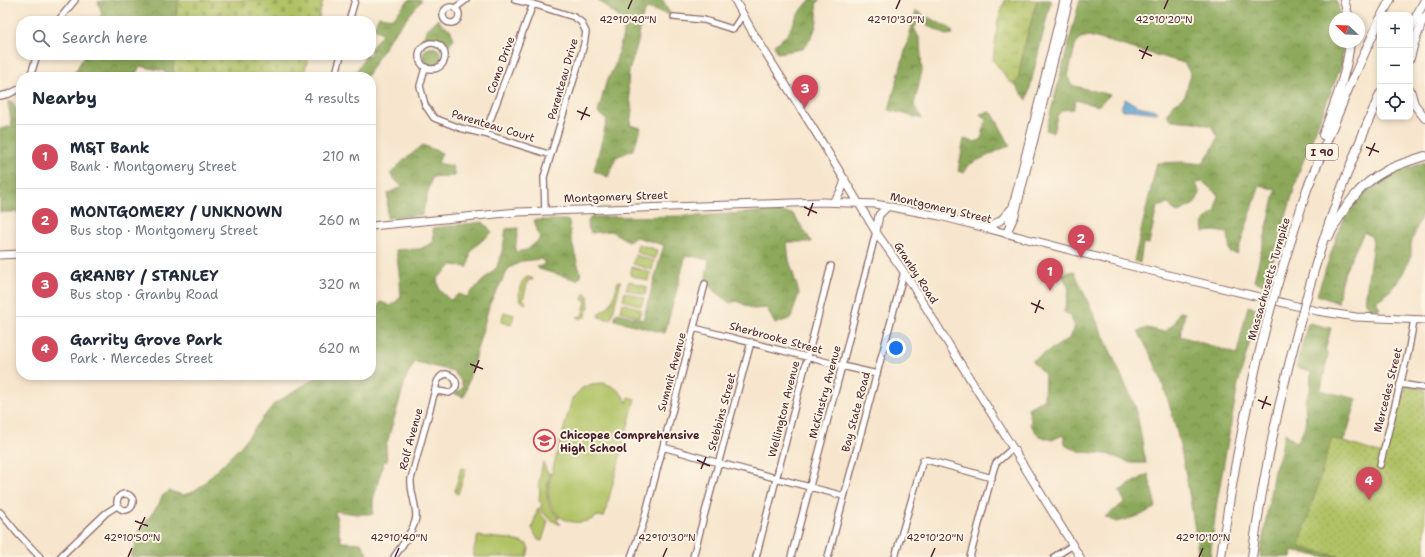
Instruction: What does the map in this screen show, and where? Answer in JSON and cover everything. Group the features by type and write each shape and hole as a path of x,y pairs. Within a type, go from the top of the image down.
{"highway":[{"path":"1344,0 1347,12"},
{"path":"1384,12 1390,0"},
{"path":"1419,0 1425,3"},
{"path":"1413,48 1425,0"},
{"path":"1413,26 1422,14"},
{"name":"Massachusetts Turnpike","path":"1220,557 1240,437 1253,375 1276,289 1307,188 1349,87 1377,26"},
{"path":"1307,188 1344,76 1350,48"},
{"path":"1413,100 1425,118"},
{"name":"I 90","path":"1252,557 1274,429 1308,292 1329,222 1377,101"},
{"path":"1319,254 1341,214 1359,190 1375,177 1387,170 1425,156"}],"main road":[{"name":"Granby Road","path":"735,0 876,232 904,272 1080,557"},
{"path":"1006,234 1064,0"},
{"path":"1006,234 1015,215 1069,0"},
{"path":"833,202 839,196 845,179"},
{"name":"Montgomery Street","path":"376,226 508,213 727,204 833,202 888,206 940,216 1130,266 1305,308 1356,317 1425,320"},
{"path":"876,232 879,215 888,206"},
{"path":"986,229 1001,220 1011,209"},
{"path":"0,255 16,254"}],"street":[{"path":"62,16 75,0"},
{"path":"350,16 355,0"},
{"path":"454,8 466,0"},
{"name":"Parenteau Drive","path":"515,0 574,16 582,22 586,32 584,44 543,180 545,211"},
{"name":"Como Drive","path":"485,134 533,4"},
{"path":"674,18 704,20 732,29 743,14"},
{"path":"427,43 436,44 443,49 445,58 444,63 433,70 425,68 421,65 418,57 420,49 427,43"},
{"path":"32,72 35,60"},
{"path":"336,72 340,60"},
{"name":"Parenteau Court","path":"425,68 420,86 425,105 434,118 460,128 485,134 551,155"},
{"path":"0,96 10,94 16,91"},
{"name":"McKinstry Avenue","path":"791,557 876,232"},
{"name":"Wellington Avenue","path":"756,557 831,266"},
{"name":"Bay State Road","path":"828,557 904,272"},
{"name":"Summit Avenue","path":"631,557 643,524 705,284"},
{"name":"Mercedes Street","path":"1380,465 1408,353 1414,320"},
{"name":"Sherbrooke Street","path":"694,328 877,374"},
{"name":"Stebbins Street","path":"693,557 751,342"},
{"name":"Rolf Avenue","path":"394,557 413,526 416,518 410,487 411,479 437,382 440,376 443,375 450,374 455,378 457,384 455,390 446,394 438,391 434,394"},
{"path":"1400,384 1425,388"},
{"path":"663,447 844,496"},
{"path":"970,557 996,463 1013,448"},
{"path":"895,557 923,460 992,478"},
{"path":"60,557 106,513 117,506"},
{"path":"0,512 40,557"},
{"path":"1054,557 1073,545"},
{"path":"30,557 35,552"}],"green space":[{"path":"108,0 178,0 176,16 101,16 102,14 98,2"},
{"path":"178,0 323,0 319,16 176,16"},
{"path":"409,0 422,0 390,38 369,72 356,72 363,60 376,60 376,42 382,34 376,29 376,23 379,16 393,18"},
{"path":"598,0 635,0 639,2 642,0 663,0 671,15 647,8 642,18 638,42 629,71 628,85 632,111 630,125 641,128 633,150 616,157 608,177 594,171 607,120 598,113 606,83 615,65 626,23"},
{"path":"810,0 819,0 816,5 817,23 810,39 803,49 777,53 774,45 787,35 798,14"},
{"path":"1005,0 1037,0 1023,51 1018,81 1014,84 1010,82 993,60 998,20"},
{"path":"1037,0 1051,0 1027,100 1014,84 1018,81 1023,51"},
{"path":"1080,0 1336,0 1340,12 1329,12 1329,48 1343,48 1342,64 1300,169 1266,285 1254,281 1276,190 1260,185 1237,254 1230,252 1228,233 1214,231 1204,232 1203,223 1216,210 1218,195 1203,182 1196,183 1200,194 1194,204 1177,213 1168,204 1157,207 1149,244 1143,243 1140,263 1134,261 1157,163 1184,162 1202,164 1215,145 1218,137 1211,126 1196,122 1171,120 1167,114 1173,105 1185,96 1191,74 1184,63 1089,36 1080,38 1075,46 1068,76 1071,85 1110,95 1098,106 1076,100 1073,109 1062,110 1057,116 1053,133 1046,130"},
{"path":"916,11 951,29 953,34 946,35 920,21 914,28 920,40 922,71 914,105 922,119 889,110"},
{"path":"438,19 442,25 450,29 454,39 448,46 435,39 423,39 427,29"},
{"path":"432,47 438,50 441,56 438,62 432,65 426,62 423,56 426,50"},
{"path":"82,60 174,60 174,72 165,72 140,66 137,72 75,72"},
{"path":"174,60 308,60 304,72 174,72"},
{"path":"12,101 16,110 16,212 0,212 0,129 12,126 8,102"},
{"path":"989,112 993,114 1010,145 970,164 964,173 958,171 964,139 974,142 981,140 986,120 980,114"},
{"path":"423,145 442,153 438,163 452,166 455,176 432,177 422,215 387,218 388,193 402,187 390,174"},
{"path":"1425,162 1425,206 1411,243 1411,256 1400,279 1387,294 1376,301 1380,309 1370,309 1365,302 1373,242 1371,236 1364,232 1341,282 1338,303 1317,295 1339,230 1349,209 1366,191 1386,177"},
{"path":"773,211 793,214 812,242 787,242 789,260 799,293 791,318 775,324 767,308 753,309 737,301 730,303 705,283 709,260 686,255 665,333 615,320 615,315 618,313 643,320 664,245 636,237 628,241 611,231 591,233 588,225 590,217 698,216"},
{"path":"534,220 567,220 569,222 571,239 581,276 577,280 539,269 537,267 544,265 544,261 540,259 523,261 509,268 490,303 464,397 455,394 463,388 461,381 453,371 415,362 407,375 386,446 387,462 384,460 373,500 373,514 356,514 335,511 341,542 361,543 369,557 130,557 136,544 132,540 159,504 162,496 170,491 183,495 191,493 201,486 241,446 274,404 312,380 376,380 376,309 381,302 391,306 401,297 396,250 420,249 434,242 433,228 483,222 492,232 471,250 468,267 452,265 437,279 439,290 450,300 459,294 466,297 497,267 503,248 506,229 518,228 515,252 527,250 540,239"},
{"path":"638,244 657,250 655,259 636,252"},
{"path":"635,255 654,261 652,270 633,264"},
{"path":"632,267 651,273 648,281 630,275"},
{"path":"1074,271 1136,408 1146,463 1131,463 1107,454 1082,452 1066,446 1063,435 1052,440 1039,436 1030,424 1031,420 1028,408 1044,399 1045,375 1032,361 1070,338 1075,326 1069,315 1064,312 1069,289 1062,274"},
{"path":"527,277 532,278 533,280 528,280 523,300 526,302 525,304 520,300 519,290 521,284"},
{"path":"618,281 621,281 611,320 599,317 599,313 611,304"},
{"path":"629,281 647,287 645,295 626,289"},
{"path":"625,292 644,298 641,306 623,300"},
{"path":"584,293 588,295 589,308 587,309 586,317 582,317 581,319 577,317 582,316 586,301 582,300"},
{"path":"622,303 641,309 639,317 620,311"},
{"path":"1248,306 1259,309 1238,384 1217,502 1210,557 1203,557 1198,551 1183,458 1171,412 1154,362 1138,331 1147,328 1164,332 1174,324 1179,312 1185,313 1180,336 1237,354"},
{"path":"504,312 514,315 511,325 501,322"},
{"path":"1308,323 1331,328 1325,351 1328,354 1321,389 1323,391 1357,399 1346,436 1340,447 1376,557 1322,557 1292,550 1291,557 1260,557 1274,470 1280,455 1285,433 1296,442 1300,438 1306,423 1305,401 1310,391 1311,372 1296,367"},
{"path":"1408,382 1425,390 1425,557 1341,557 1299,547 1332,438 1382,454"},
{"path":"603,383 618,390 627,403 629,397 635,399 604,517 598,516 588,521 569,521 562,518 555,512 550,504 548,494 549,483 572,399 582,388 592,384"},
{"path":"543,462 547,472 550,473 547,486 548,503 560,518 557,518 557,520 561,525 544,514 540,508 542,504 539,501 540,487 538,487"},
{"path":"461,468 466,469 458,494 455,490"},
{"path":"1148,474 1156,507 1139,516 1116,522 1105,517 1125,502 1119,491"},
{"path":"538,508 542,516 548,521 542,541 538,540 532,528"},
{"path":"478,536 509,539 527,544 529,549 527,557 474,557 474,549"}],"water":[{"path":"1125,99 1138,106 1156,110 1158,112 1122,110 1122,105"}],"place":[{"name":"GRANBY / STANLEY","path":"805,108"},
{"name":"MONTGOMERY / UNKNOWN","path":"1081,258"},
{"name":"M&T Bank","path":"1050,291"},
{"name":"Chicopee Comprehensive High School","path":"545,441"},
{"name":"Garrity Grove Park","path":"1369,500"}]}
